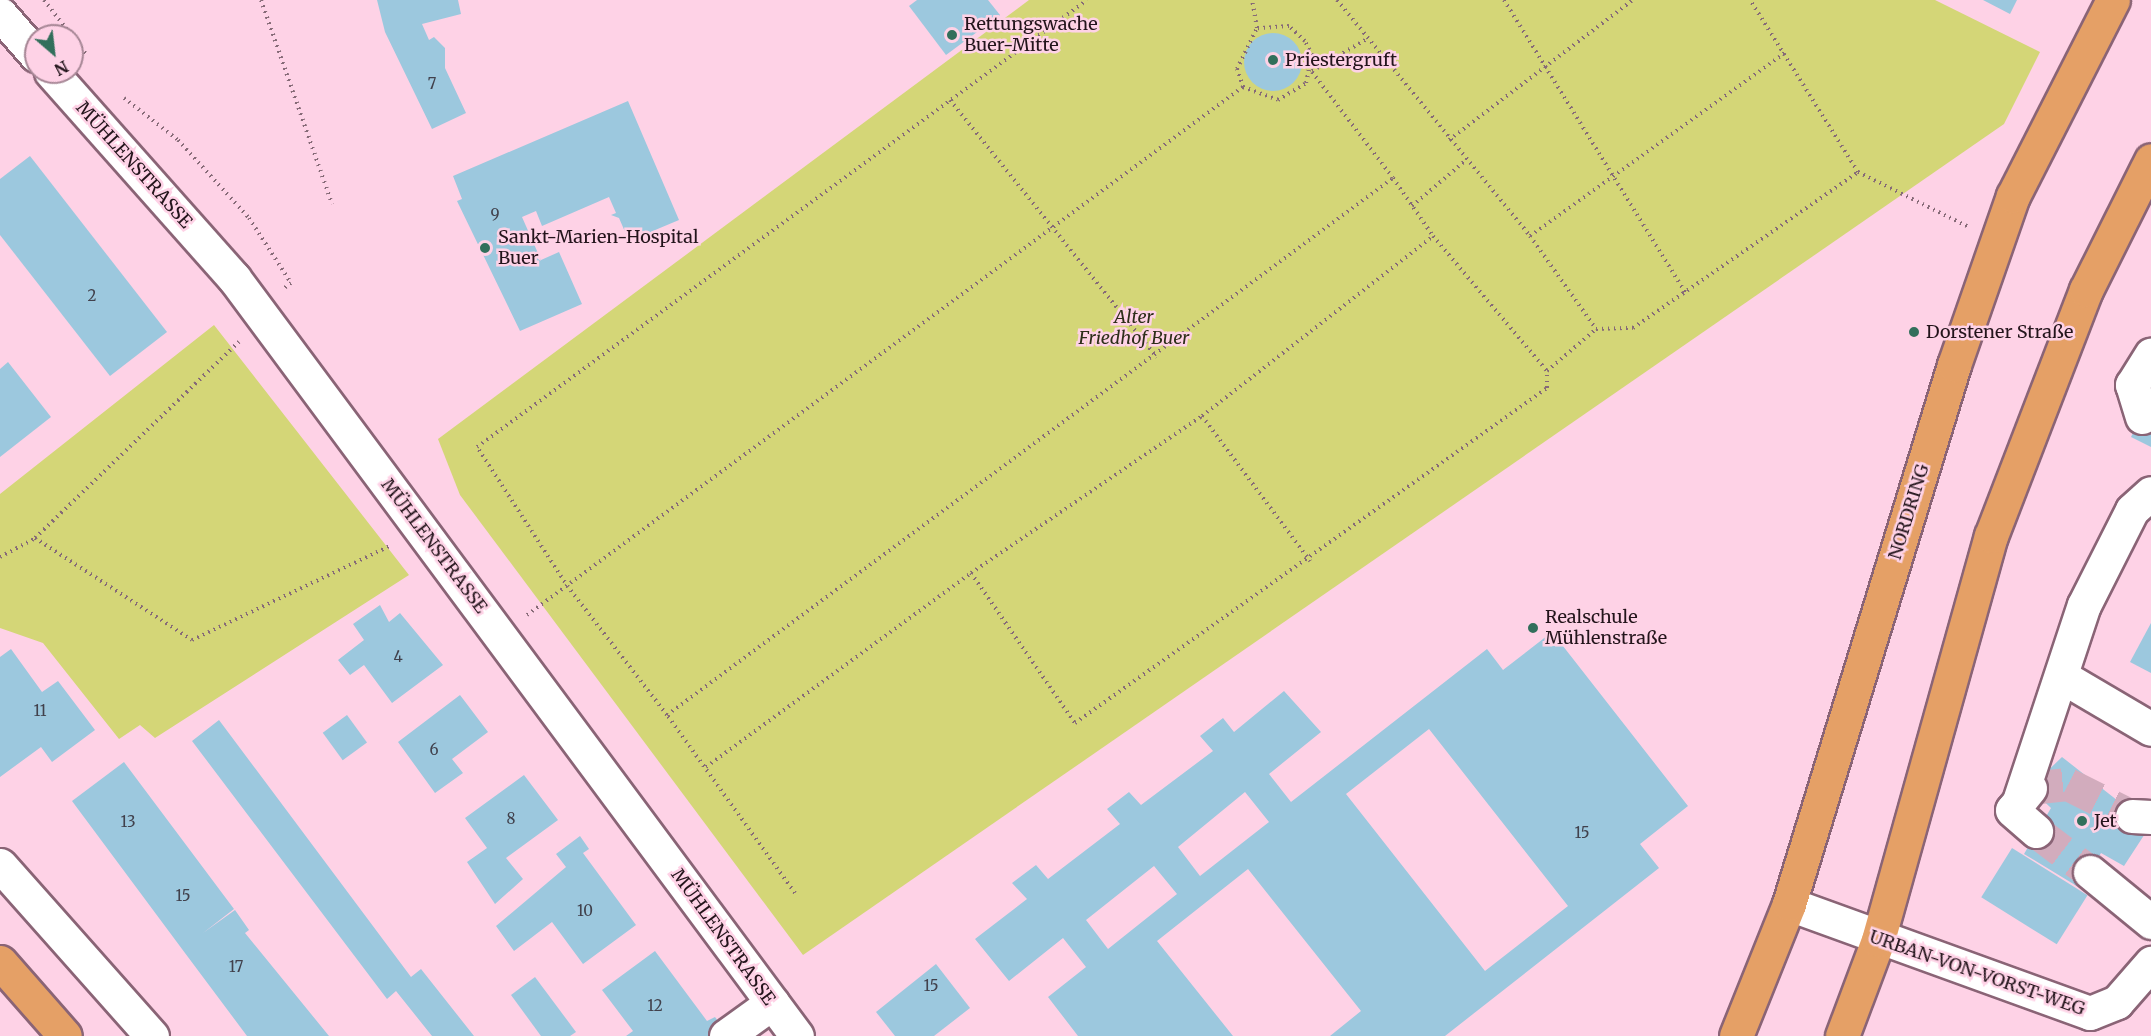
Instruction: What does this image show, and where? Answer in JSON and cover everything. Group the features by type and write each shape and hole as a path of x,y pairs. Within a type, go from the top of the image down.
{"main road":[{"name":"NORDRING","path":"1736,1036 1789,904 2013,196 2113,0"},
{"path":"1842,1036 1878,940 1991,536 2086,290 2151,160"},
{"path":"0,962 64,1036"}],"street":[{"path":"0,14 24,41"},
{"name":"MÜHLENSTRASSE","path":"60,84 246,320 424,530 797,1036"},
{"path":"2142,417 2132,385 2151,354"},
{"path":"2036,831 2012,810 2025,793 2084,605 2132,510 2151,493"},
{"path":"2061,676 2151,729"},
{"path":"0,866 152,1036"},
{"path":"2090,872 2151,922"},
{"name":"URBAN-VON-VORST-WEG","path":"1789,904 1878,940 2090,1014 2117,1002 2151,963"},
{"path":"726,1036 772,1003"}],"path":[{"path":"44,0 93,63"},
{"path":"261,0 332,204"},
{"path":"795,893 706,767 568,587 477,447 1087,0"},
{"path":"1243,87 1237,69 1257,28 1252,0"},
{"path":"1337,0 1366,39 1530,236 1596,329"},
{"path":"1504,0 1686,292"},
{"path":"1449,140 1633,0"},
{"path":"1750,0 1786,52 1858,172 1997,241"},
{"path":"971,573 1075,723 1310,561 1547,388 1547,371 1433,236 1393,178 1312,71 1305,41 1289,26 1257,28"},
{"path":"1243,87 1278,100 1306,83 1312,71 1366,39"},
{"path":"1530,236 1616,177 1786,52"},
{"path":"499,634 568,587 1243,87"},
{"path":"0,557 35,538 243,339 246,320 291,283 249,218 178,140 114,89"},
{"path":"950,100 1051,231 1157,357"},
{"path":"1412,206 1466,160"},
{"path":"1547,371 1596,329 1633,328 1858,172"},
{"path":"667,715 1157,357 1393,178"},
{"path":"706,767 971,573 1202,416 1433,236"},
{"path":"1202,416 1310,561"},
{"path":"35,538 192,640 424,530"}],"green space":[{"name":"Alter Friedhof Buer","path":"1029,0 1935,0 2040,52 2004,124 803,955 460,495 438,439"},
{"path":"214,325 409,575 155,738 140,725 119,739 43,643 0,628 0,494"}],"building":[{"path":"377,0 458,0 461,14 422,24 429,40 434,37 445,48 445,68 466,113 432,129 385,32"},
{"name":"Rettungswache Buer-Mitte","path":"917,0 988,0 1000,15 946,55 909,6"},
{"path":"1983,0 2017,0 2010,14"},
{"name":"Priestergruft","path":"1273,33 1284,35 1297,46 1302,62 1300,73 1289,86 1273,91 1262,89 1249,78 1244,62 1246,51 1257,38"},
{"path":"628,101 679,220 629,241 619,218 611,215 616,213 609,197 542,226 536,211 522,217 541,260 559,252 582,304 520,331 457,201 462,199 453,176"},
{"path":"30,156 167,332 110,376 0,235 0,179"},
{"path":"8,362 51,417 0,457 0,369"},
{"path":"2151,399 2151,447 2131,437"},
{"path":"380,605 389,622 400,613 443,665 392,703 364,665 350,675 338,660 364,640 353,624"},
{"path":"2151,623 2151,673 2130,662"},
{"path":"1552,632 1688,806 1640,844 1659,868 1445,1036 1330,1036 1361,1011 1248,869 1157,941 1233,1036 1078,1036 1048,997 1086,967 1063,938 1009,981 975,939 1027,899 1012,883 1036,865 1048,879 1120,824 1107,809 1129,792 1141,805 1213,751 1200,736 1223,718 1234,732 1284,691 1321,732 1269,774 1291,802 1487,649 1503,670","holes":["1429,729 1568,906 1485,971 1346,794","1245,792 1269,822 1200,876 1178,847","1154,866 1177,894 1108,949 1086,920"]},
{"path":"11,649 42,692 58,681 95,730 52,762 41,747 0,777 0,657"},
{"path":"460,695 488,732 452,759 463,773 435,793 398,742"},
{"path":"347,715 367,743 343,760 323,733"},
{"path":"219,720 411,977 421,969 474,1036 432,1036 396,991 387,999 192,741"},
{"path":"2062,757 2150,826 2124,866 2101,853 2080,888 2024,854 2051,808 2030,788"},
{"path":"124,762 234,909 203,933 235,910 249,930 245,933 329,1036 247,1036 72,801"},
{"path":"524,775 558,820 506,858 523,879 495,904 467,862 487,848 465,818"},
{"path":"580,836 589,849 583,853 636,925 583,964 552,922 514,951 496,926 566,867 556,854"},
{"path":"2012,848 2087,895 2057,944 1981,897"},
{"path":"655,951 707,1021 715,1017 724,1029 714,1036 626,1036 633,1031 602,990"},
{"path":"936,964 970,1008 934,1036 895,1036 876,1012"},
{"path":"535,977 576,1032 570,1036 541,1036 511,995"}],"tunnel":[{"path":"2030,788 2068,784 2132,816"},
{"path":"2036,831 2090,872"}],"place":[{"name":"Rettungswache Buer-Mitte","path":"952,35"},
{"name":"Priestergruft","path":"1273,60"},
{"name":"Sankt-Marien-Hospital Buer","path":"485,248"},
{"name":"Dorstener Straße","path":"1914,332"},
{"name":"Realschule Mühlenstraße","path":"1533,628"},
{"name":"Jet","path":"2082,821"}]}
